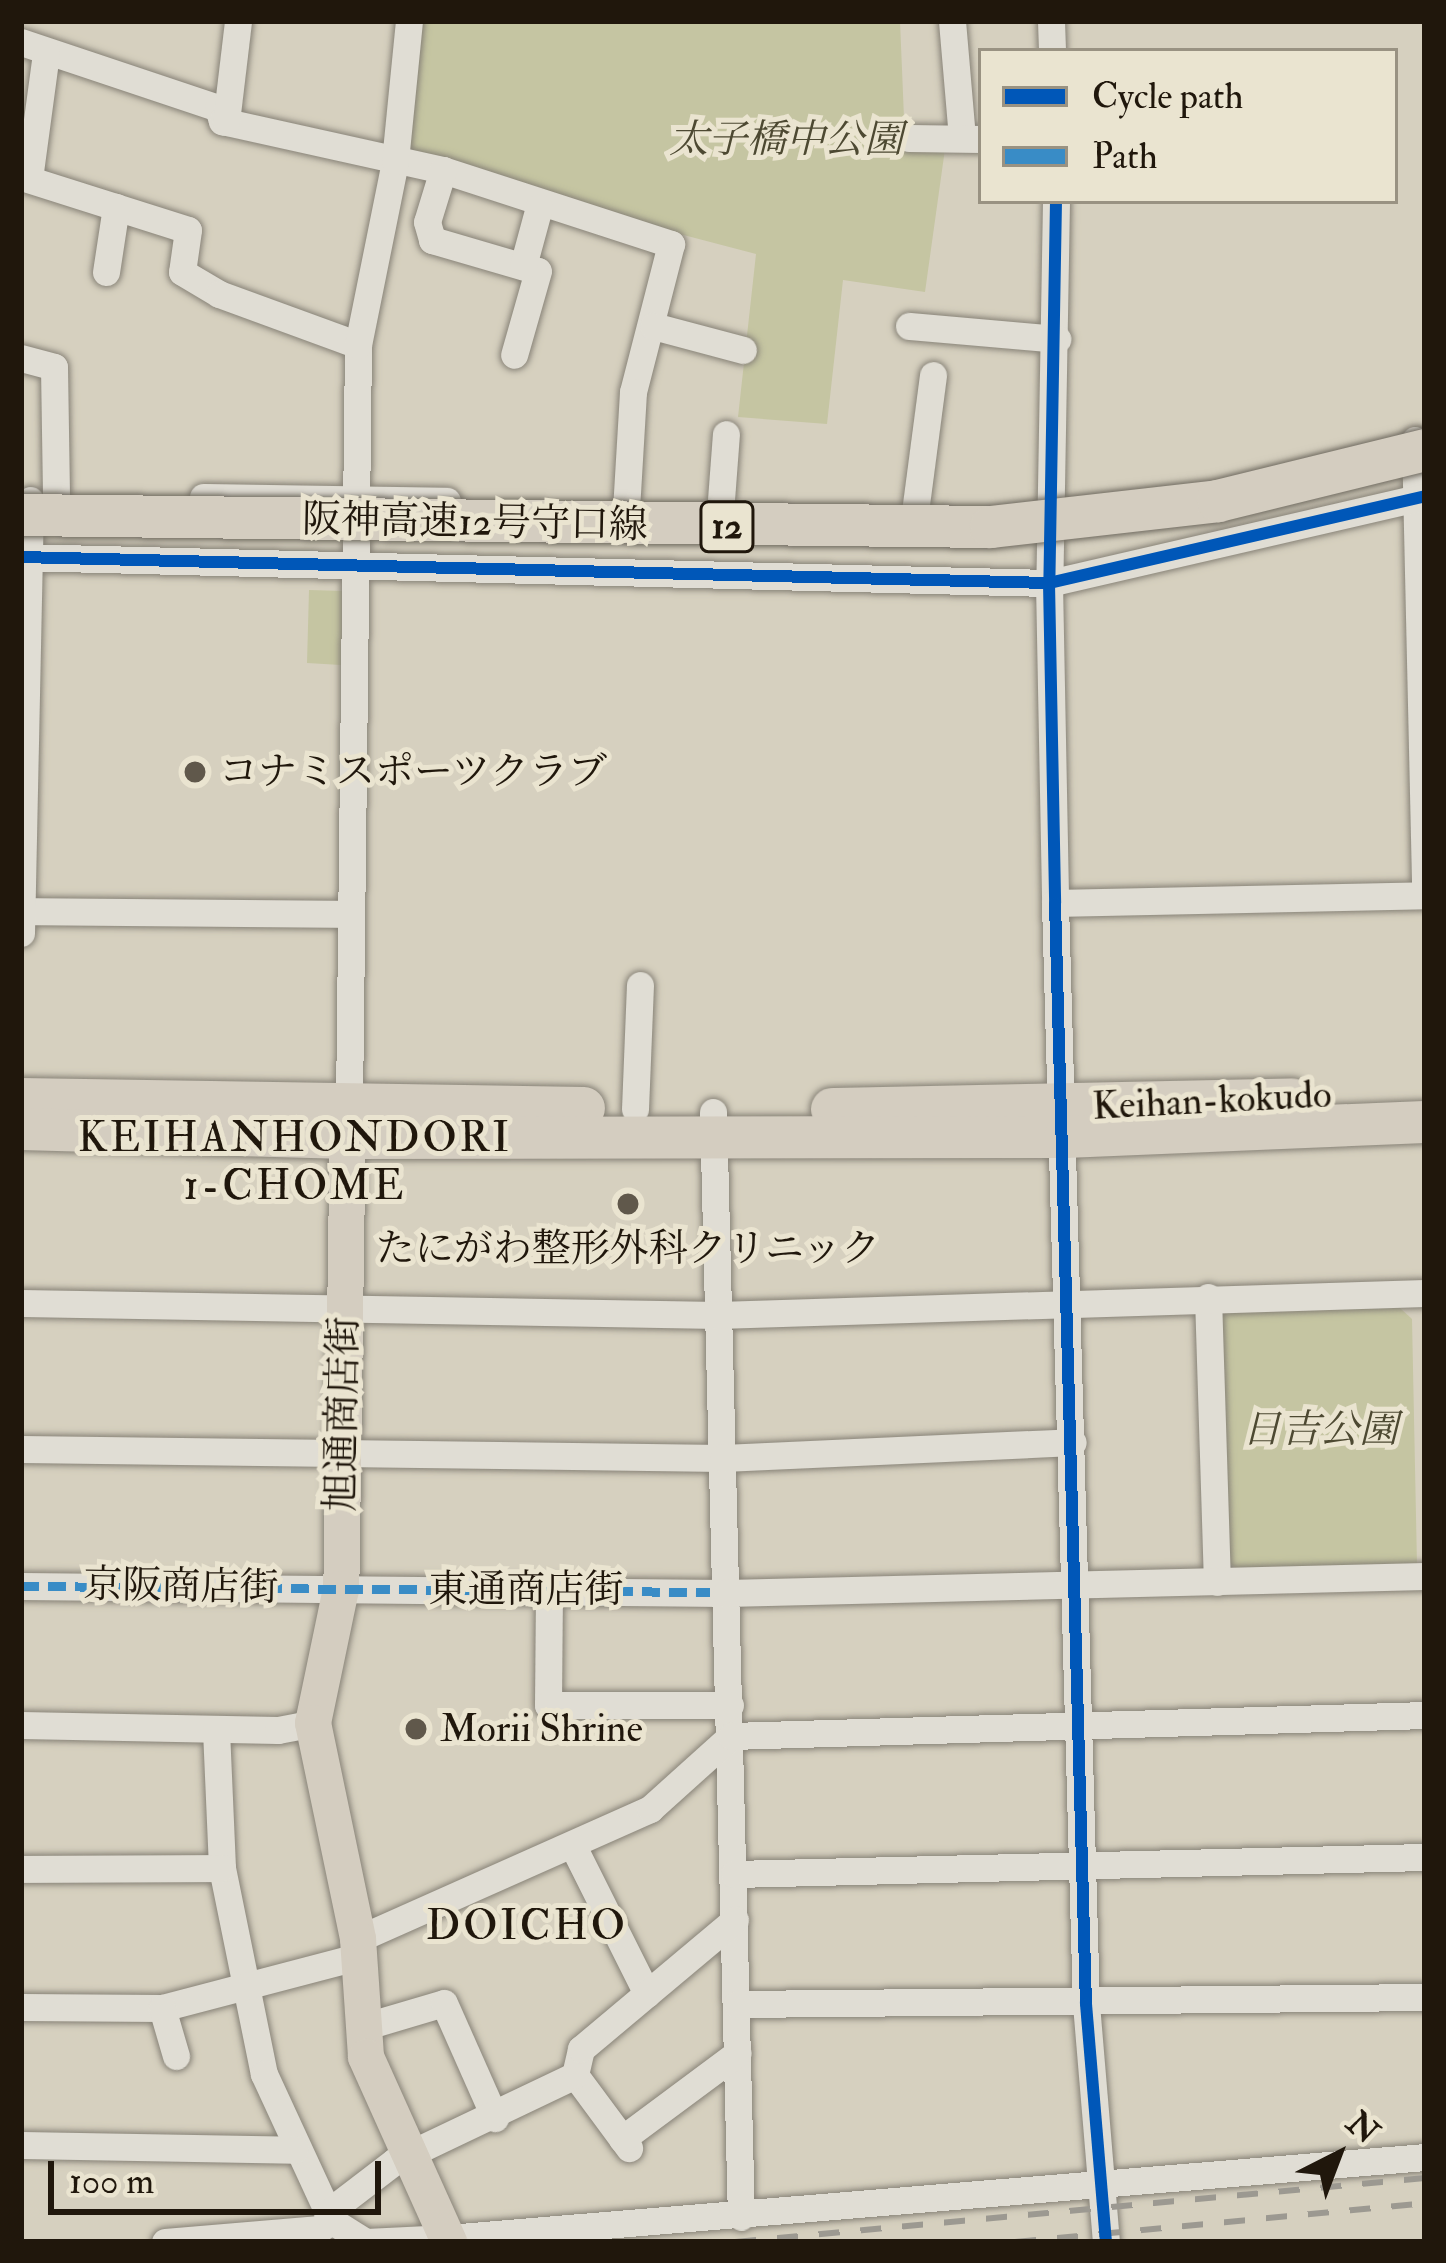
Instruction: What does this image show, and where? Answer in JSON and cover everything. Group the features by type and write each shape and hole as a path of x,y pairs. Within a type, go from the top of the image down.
{"highway":[{"name":"阪神高速12号守口線","path":"32,502 991,526 1218,501 1422,438"},
{"name":"阪神高速12号守口線","path":"25,552 995,554 1211,531 1422,492"},
{"name":"Keihan-kokudo","path":"1065,1122 1425,1095"},
{"name":"Keihan-kokudo","path":"21,1099 348,1136 635,1109 713,1124"},
{"name":"Keihan-kokudo","path":"21,1129 348,1136 713,1124 1425,1121"}],"main road":[{"name":"旭通商店街","path":"313,1723 341,1589 348,1136"},
{"path":"313,1723 358,1948 366,2057 448,2240"}],"street":[{"path":"226,122 238,21"},
{"path":"348,1136 355,568 360,496 358,345 395,161 409,21"},
{"path":"909,138 971,138 952,21"},
{"path":"358,345 219,294 182,272 188,230 25,178 33,47 218,108 226,122 443,170 539,207 671,244 634,392 626,511"},
{"path":"443,170 427,222 432,240 538,271 514,356"},
{"path":"1056,204 1055,514 1049,583 1055,904 1072,1304 1086,2004 1106,2242"},
{"path":"106,272 116,207"},
{"path":"523,266 539,207"},
{"path":"653,326 743,350"},
{"path":"908,326 1057,339"},
{"path":"21,358 54,367 25,552 21,933"},
{"path":"915,512 933,375"},
{"path":"720,513 726,434"},
{"path":"32,502 360,496 626,511 1055,514 1144,502 1422,438 1425,885"},
{"path":"25,552 355,568 1049,583 1422,492"},
{"path":"1055,904 1425,896"},
{"path":"21,910 349,914"},
{"path":"635,1109 640,985"},
{"path":"713,1124 723,1458 718,1593 730,1706 742,2217"},
{"path":"21,1303 718,1315 1425,1293"},
{"path":"1208,1297 1217,1582"},
{"path":"21,1449 340,1457 723,1458 1073,1442"},
{"name":"東通商店街","path":"341,1589 718,1593 1425,1576"},
{"name":"京阪商店街","path":"21,1586 341,1589"},
{"path":"549,1590 548,1705 730,1706"},
{"path":"21,2007 162,2008 358,1948 650,1809 731,1736 1425,1715"},
{"path":"21,1725 216,1730 313,1723"},
{"path":"216,1730 222,1868 264,2074 329,2217 366,2242 742,2217 1425,2157"},
{"path":"574,1848 646,1994"},
{"path":"734,1874 1425,1857"},
{"path":"21,1869 222,1868"},
{"path":"166,2242 319,2230 407,2156 495,2118 574,2075 581,2050 735,1920"},
{"path":"737,2004 1425,1997"},
{"path":"363,2027 444,2003 495,2118"},
{"path":"162,2008 176,2056"},
{"path":"574,2075 626,2144 738,2053"},
{"path":"21,2145 295,2150"}],"green space":[{"name":"太子橋中公園","path":"417,21 900,21 905,142 945,149 925,292 843,280 827,424 738,417 756,254 554,201 402,148"},
{"path":"309,590 343,591 341,665 307,663"},
{"name":"日吉公園","path":"1400,1308 1412,1319 1417,1565 1240,1572 1227,1560 1218,1322 1227,1311"}],"railway":[{"path":"735,2242 1425,2178"},
{"path":"1015,2242 1425,2203"}],"marked path":[{"path":"21,1586 710,1592"}],"cycle path":[{"path":"1056,204 1049,583 1055,903 1086,2004 1106,2242"},
{"path":"21,557 1049,583 1425,496"}],"place":[{"name":"コナミスポーツクラブ","path":"195,772"},
{"name":"たにがわ整形外科クリニック","path":"628,1204"},
{"name":"Morii Shrine","path":"416,1729"}],"district":[{"name":"KEIHANHONDORI 1-CHOME","path":"295,1162"},
{"name":"DOICHO","path":"527,1926"}]}
